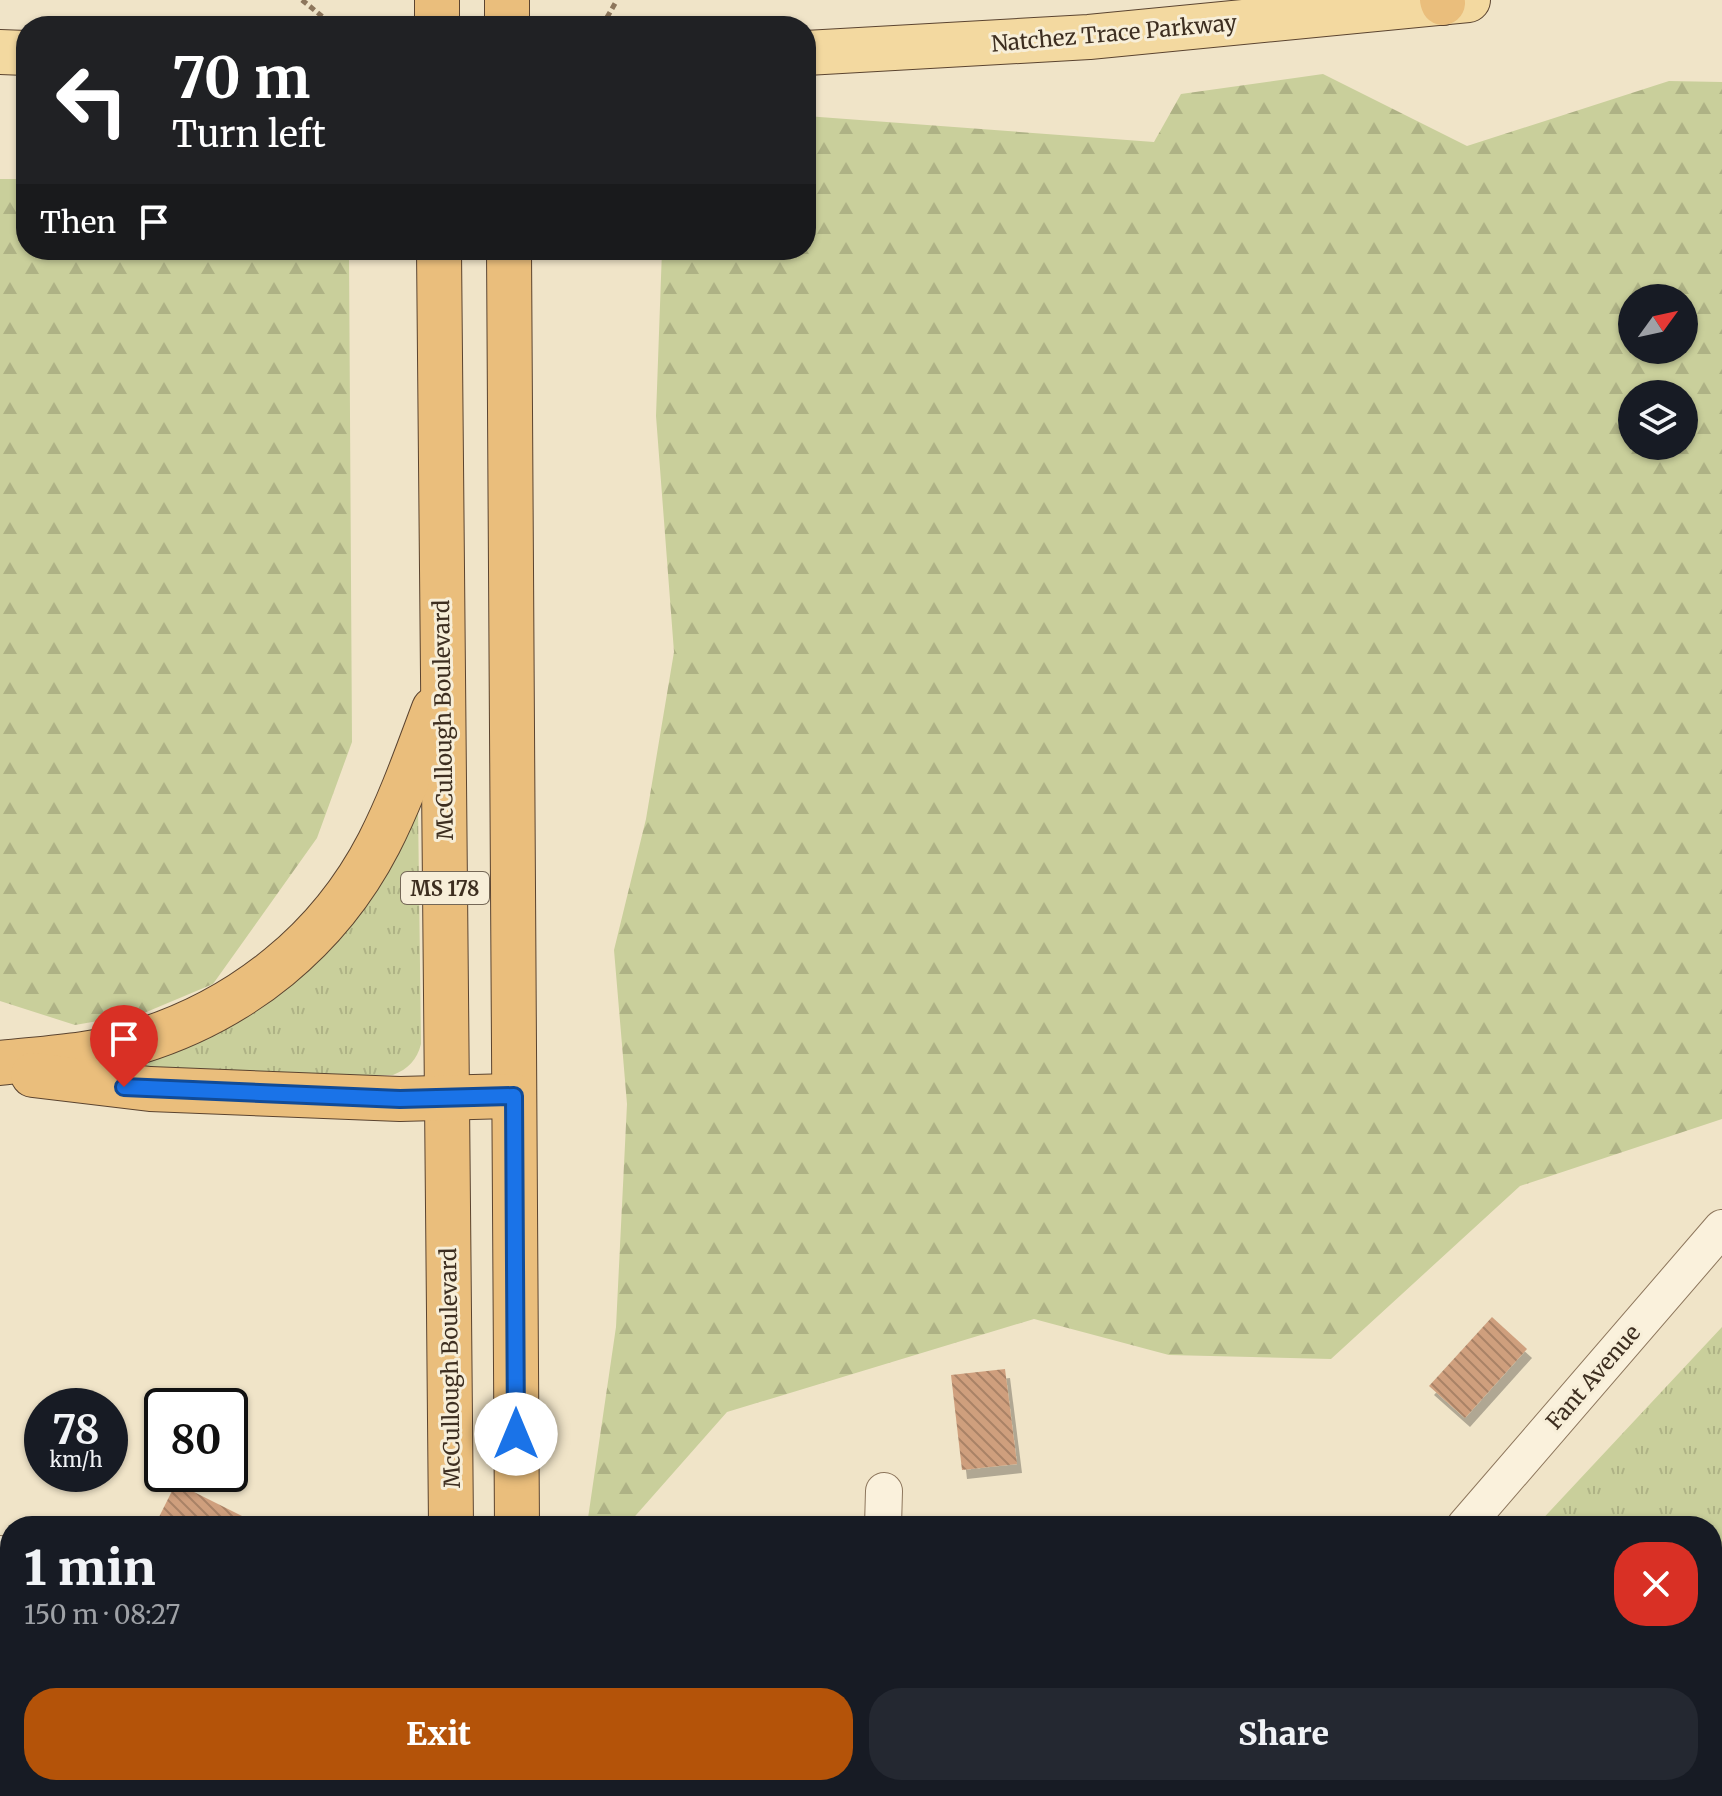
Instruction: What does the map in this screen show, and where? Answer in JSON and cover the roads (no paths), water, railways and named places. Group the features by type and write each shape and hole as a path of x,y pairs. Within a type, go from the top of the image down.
{"highway":[{"name":"McCullough Boulevard","path":"439,260 451,1516"},
{"name":"MS 178","path":"509,260 517,1516"},
{"path":"0,1066 92,1053 136,1043 217,1010 281,966 337,910 360,877 396,808 442,688"},
{"path":"0,1066 47,1078 150,1089 400,1099 514,1096"}],"main road":[{"name":"Natchez Trace Parkway","path":"816,52 1089,37 1451,1"}],"street":[{"name":"Fant Avenue","path":"1474,1516 1722,1228"}]}
